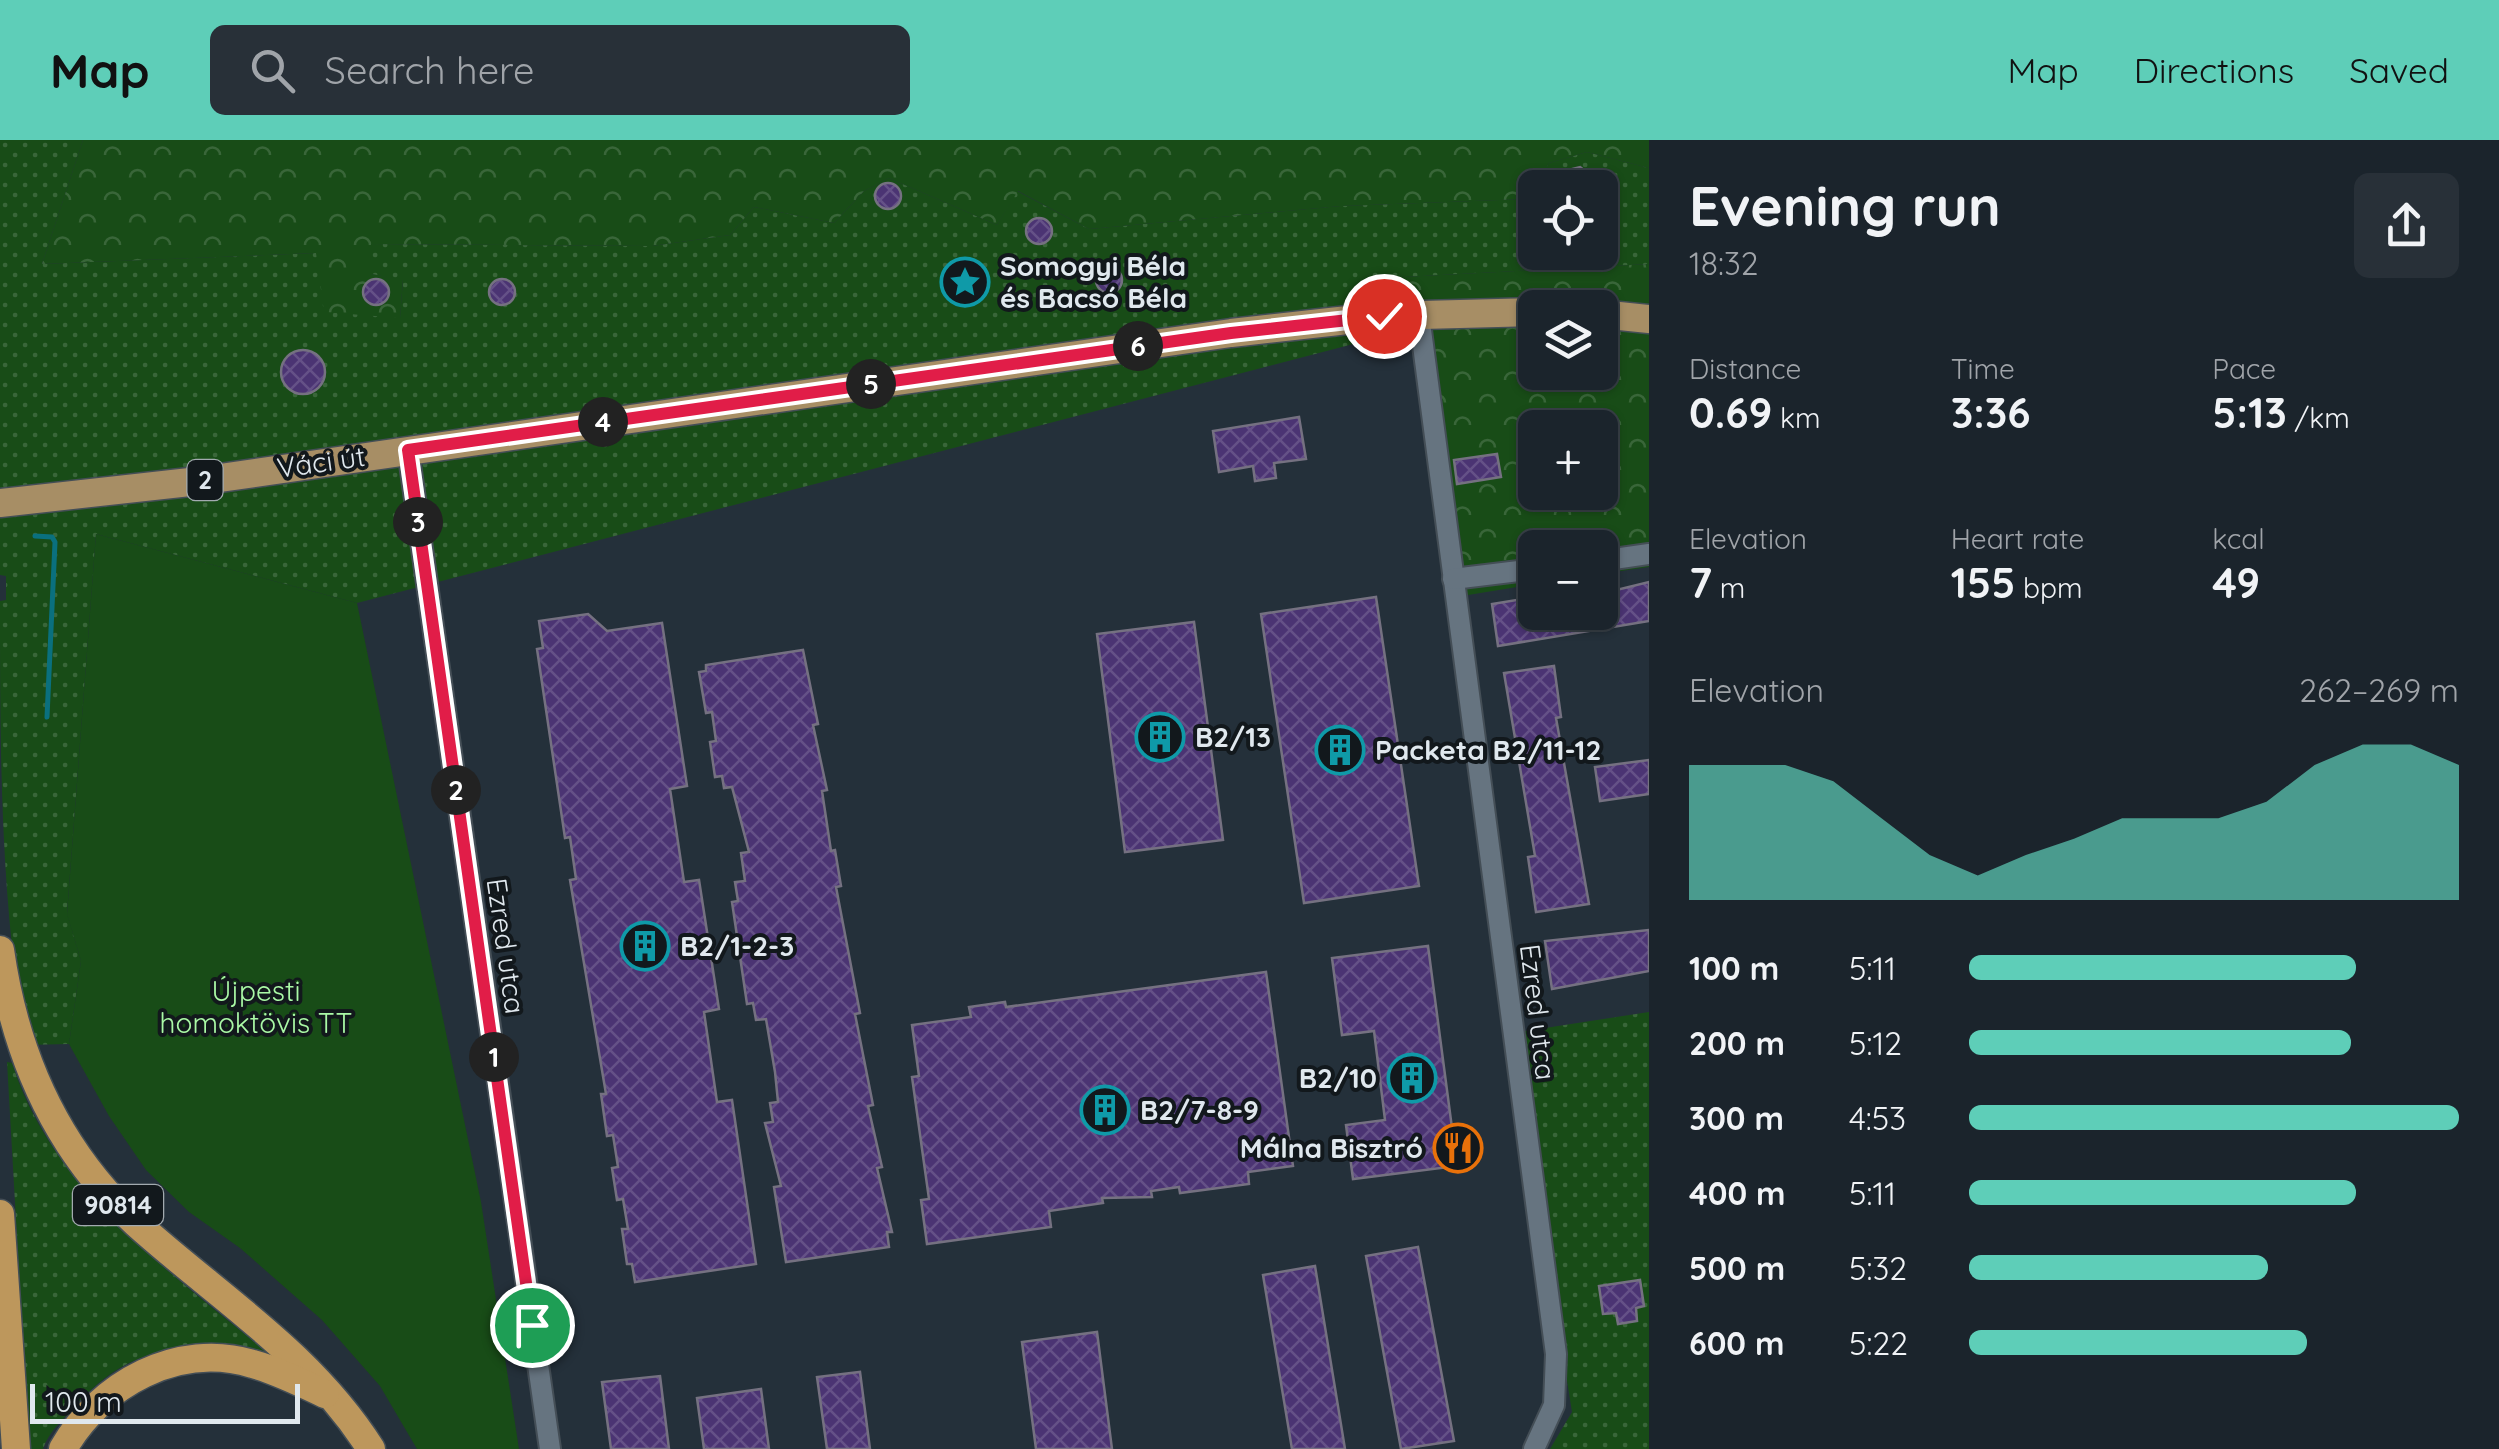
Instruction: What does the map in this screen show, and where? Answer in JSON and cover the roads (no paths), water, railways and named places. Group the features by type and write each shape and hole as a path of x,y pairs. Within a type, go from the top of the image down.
{"highway":[{"name":"90814","path":"0,950 21,1048 48,1110 88,1171 137,1224 306,1366 330,1396"},
{"path":"0,1214 16,1449"},
{"path":"63,1449 76,1426 130,1379 181,1360 211,1357 251,1363 330,1396 371,1449"}],"main road":[{"name":"Váci út","path":"0,502 198,480 1231,333 1419,315 1518,312"},
{"path":"1618,316 1649,320"}],"street":[{"name":"Ezred utca","path":"1419,315 1556,1354 1554,1405 1534,1449"},
{"name":"Ezred utca","path":"408,450 550,1449"},
{"path":"1618,558 1649,554"},
{"path":"1453,579 1518,571"}],"waterway":[{"path":"35,536 52,537 55,542 47,717"}],"place":[{"name":"Somogyi Béla és Bacsó Béla","path":"965,282"},
{"name":"B2/13","path":"1160,737"},
{"name":"Packeta B2/11-12","path":"1340,750"},
{"name":"B2/1-2-3","path":"645,946"},
{"name":"B2/10","path":"1412,1078"},
{"name":"B2/7-8-9","path":"1105,1110"},
{"name":"Málna Bisztró","path":"1458,1148"}],"park label":[{"name":"Újpesti homoktövis TT","path":"256,1007"}]}
